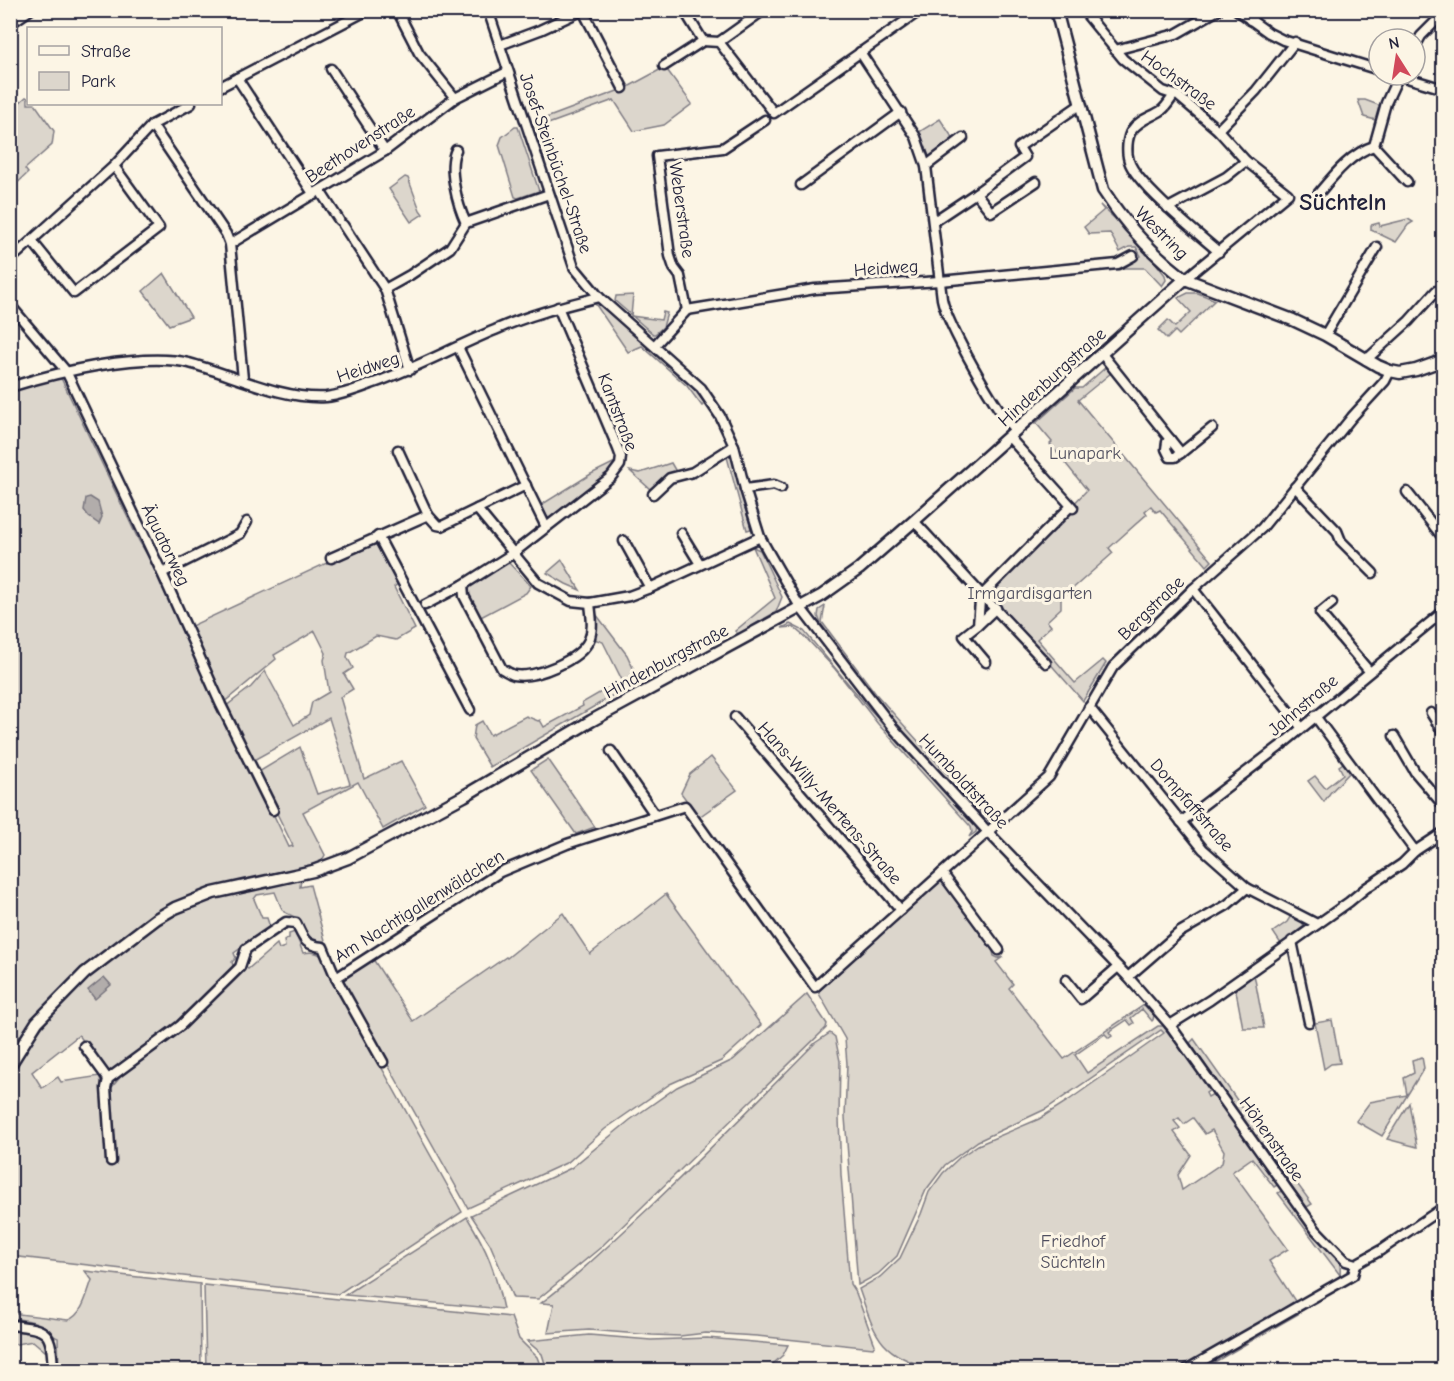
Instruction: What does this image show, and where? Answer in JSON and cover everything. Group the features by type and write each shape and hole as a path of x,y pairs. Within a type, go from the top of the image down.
{"main road":[{"name":"Westring","path":"1056,10 1103,190 1117,212 1172,269 1185,279 1293,320 1390,371 1400,373 1416,370 1443,360"},
{"name":"Hindenburgstraße","path":"10,1065 37,1022 85,973 166,913 213,893 313,871 348,858 464,795 591,721 821,596 859,569 1185,279"}],"street":[{"path":"10,24 30,10"},
{"path":"222,86 352,14 368,10"},
{"path":"397,10 419,53 455,98"},
{"name":"Josef-Steinbüchel-Straße","path":"488,10 574,267 599,297 701,388 720,416 734,446 760,537 800,607"},
{"path":"684,10 703,41"},
{"path":"664,66 703,41 719,42 764,10"},
{"path":"719,42 774,113 921,10"},
{"name":"Hochstraße","path":"1083,10 1131,66 1163,90 1178,96 1218,130 1246,161 1288,194"},
{"path":"1115,50 1176,34 1218,10"},
{"path":"1237,10 1283,40 1367,66"},
{"path":"1250,20 1257,10"},
{"path":"500,45 583,11 623,88"},
{"path":"1427,30 1443,13"},
{"path":"1218,130 1256,91 1295,42"},
{"path":"860,52 916,136 926,166 942,299 947,318 1012,434 1072,508 982,595 978,625"},
{"path":"331,69 386,151"},
{"name":"Beethovenstraße","path":"230,244 386,151 455,98 507,72"},
{"path":"237,78 317,193 341,223 385,289 411,370"},
{"path":"1427,84 1443,89"},
{"path":"1374,146 1393,87"},
{"path":"1174,96 1164,109 1138,123 1130,132 1127,149 1129,162 1141,179 1168,207 1219,252"},
{"path":"934,221 1024,157 1019,147 1081,104"},
{"path":"10,260 114,166 152,125 189,105"},
{"path":"801,185 901,112"},
{"name":"Weberstraße","path":"687,310 680,276 670,256 657,156 723,148 765,120"},
{"path":"152,125 226,234 230,244 243,380"},
{"path":"926,166 963,138"},
{"path":"1374,146 1407,182"},
{"path":"1318,194 1353,157 1366,148 1374,146"},
{"path":"456,150 452,157 452,170 460,210 466,223"},
{"path":"1168,207 1226,177 1246,161"},
{"path":"32,241 74,293 159,228 114,166"},
{"path":"976,193 991,212 1036,183"},
{"path":"385,289 450,248 466,223 549,194"},
{"name":"Hindenburgstraße","path":"1185,279 1288,194"},
{"path":"1325,335 1377,247"},
{"name":"Heidweg","path":"687,310 815,289 940,281 1118,264 1133,256"},
{"path":"1366,360 1409,321 1436,291"},
{"name":"Heidweg","path":"10,387 66,371 165,359 188,363 280,391 325,397 346,393 411,370 496,329 558,307 599,297"},
{"name":"Äquatorweg","path":"10,305 66,371 162,573 221,705 273,810"},
{"name":"Kantstraße","path":"425,604 463,585 512,554 611,477 620,465 621,457 558,307"},
{"path":"655,345 687,310"},
{"path":"458,347 546,527"},
{"path":"1102,354 1181,453 1212,428"},
{"name":"Bergstraße","path":"815,987 1048,777 1113,667 1262,528 1352,417 1385,381 1390,371"},
{"path":"653,494 670,478 693,472 734,446"},
{"path":"398,450 428,515 437,525 442,526 526,485"},
{"path":"745,489 774,485 781,488"},
{"path":"1295,487 1337,531 1341,540 1372,573"},
{"path":"1407,492 1443,539"},
{"path":"477,509 538,583 571,601 590,603 629,596 650,588 760,537"},
{"path":"331,558 428,515"},
{"path":"914,521 1046,663"},
{"path":"162,573 240,534 247,522"},
{"path":"681,533 700,564"},
{"path":"378,536 470,710"},
{"path":"624,542 650,588"},
{"path":"463,585 464,596 502,669 513,675 538,674 580,652 588,642 592,630 590,603"},
{"path":"1193,590 1301,728"},
{"path":"1332,603 1320,613 1368,671"},
{"name":"Humboldtstraße","path":"800,607 894,729 988,832 1128,977 1170,1025"},
{"path":"986,662 964,636 996,608"},
{"name":"Jahnstraße","path":"1181,822 1301,728 1443,611"},
{"name":"Dompfaffstraße","path":"1089,707 1203,849 1247,888 1317,924"},
{"path":"1431,713 1443,734"},
{"path":"1315,716 1414,851"},
{"name":"Hans-Willy-Mertens-Straße","path":"735,717 901,910"},
{"path":"1394,736 1415,772 1443,806"},
{"path":"611,751 655,815"},
{"name":"Am Nachtigallenwäldchen","path":"336,978 500,872 567,844 685,806 815,987"},
{"path":"1170,1025 1210,1000 1402,864 1414,851 1443,832"},
{"path":"942,873 999,950"},
{"path":"1128,977 1165,944 1227,905 1247,888"},
{"name":"Am Nachtigallenwäldchen","path":"108,1079 180,1026 240,967 246,949 286,922 296,923 305,941 311,946 322,947 336,978 383,1062"},
{"path":"1292,941 1309,1022"},
{"path":"1066,980 1081,999 1118,967"},
{"name":"Höhenstraße","path":"1170,1025 1317,1230 1346,1262 1356,1264"},
{"path":"84,1046 108,1079 106,1088 111,1161"},
{"path":"1186,1371 1353,1275 1356,1264 1381,1250 1443,1207"},
{"path":"10,1325 39,1328 51,1340 53,1371"}],"green space":[{"path":"665,67 692,104 664,125 634,131 614,100 537,128 541,120 628,87"},
{"path":"26,97 27,105 36,105 54,131 52,145 25,169 28,173 11,189 11,110"},
{"path":"1358,100 1381,106 1376,120 1364,117"},
{"path":"940,119 954,140 953,144 933,157 929,156 919,132"},
{"path":"518,127 539,191 518,198 515,197 499,145 502,137"},
{"path":"405,177 408,178 423,214 411,222 389,189"},
{"path":"1100,205 1138,240 1165,275 1166,280 1162,286 1145,268 1124,268 1141,256 1136,247 1129,247 1120,252 1110,233 1089,234 1084,227 1104,210"},
{"path":"1408,219 1413,222 1408,225 1396,242 1371,230 1371,225 1379,223 1380,226"},
{"path":"164,273 191,317 169,325 143,291"},
{"path":"1188,293 1198,293 1215,300 1179,335 1175,331 1167,339 1158,330 1168,320 1175,327 1191,312 1178,298"},
{"path":"633,295 631,315 615,301 616,296"},
{"path":"596,305 604,306 685,378 705,403 702,406 687,386 642,346 628,352"},
{"path":"663,312 667,313 663,327 655,334 633,316 661,320"},
{"name":"Irmgardisgarten","path":"1106,367 1111,373 1078,400 1212,561 1207,566 1160,510 1156,512 1151,506 1145,511 1147,514 1109,548 1113,553 1061,599 1061,608 1047,621 1051,626 1037,639 1075,683 1103,660 1106,663 1083,701 996,602 997,584 1087,490 1036,423 1075,388 1082,388"},
{"path":"60,376 139,541 160,576 289,847 293,846 257,773 300,747 317,794 350,784 329,718 252,761 225,707 251,687 265,671 294,725 309,715 312,702 329,692 324,660 326,653 315,631 274,655 276,659 223,703 189,627 374,541 399,583 394,587 415,629 396,640 376,636 348,653 347,657 353,668 344,674 353,689 340,697 364,779 401,761 425,805 383,829 358,782 303,812 325,855 321,862 171,905 136,928 84,970 40,1011 11,1049 11,389"},
{"path":"732,452 751,529 747,530 727,457 728,453"},
{"path":"615,462 606,476 588,492 551,519 547,517 541,505"},
{"path":"671,463 678,475 650,489 630,471 640,473"},
{"path":"753,547 760,550 782,597 776,612 738,634 735,631 775,598"},
{"path":"562,560 580,590 547,573"},
{"path":"507,561 531,586 526,593 479,618 472,606 469,589 471,585"},
{"path":"825,606 822,622 876,694 986,817 992,818 988,821 905,734 897,729 894,721 821,624 818,616 819,610"},
{"path":"596,614 627,655 640,683 619,692 490,767 473,739 475,725 482,721 490,735 526,716 540,720 544,727 583,706 582,703 622,680 603,642 594,639"},
{"path":"790,624 804,631 884,726 895,734 896,739 977,826 976,832 969,837 972,832 971,827 878,724 835,669 807,639 793,627 782,628"},
{"path":"711,757 737,790 699,817 681,793 690,774"},
{"path":"548,759 595,827 576,834 531,770"},
{"path":"1346,761 1351,771 1324,802 1308,781 1315,776 1325,788 1343,774 1339,766"},
{"path":"301,878 300,887 310,885 326,944 309,940 299,919 284,912 275,892 257,895 254,899 262,918 267,918 270,927 234,953 236,958 232,962 234,969 195,1008 155,1042 110,1072 104,1070 79,1035 32,1072 42,1088 58,1077 61,1082 100,1076 102,1092 110,1105 112,1087 127,1069 244,966 248,969 277,944 279,949 285,947 284,941 289,938 289,934 295,932 303,953 311,952 321,955 327,964 334,982 462,1212 338,1294 11,1256 11,1074 43,1026 63,1002 110,957 160,921 213,897"},
{"name":"Friedhof Süchteln","path":"942,879 991,943 994,956 1003,957 996,962 1013,984 1009,988 1064,1059 1144,1005 1154,1015 1152,1021 1142,1009 1131,1018 1134,1023 1131,1025 1127,1020 1109,1032 1112,1036 1109,1038 1105,1034 1075,1055 1087,1073 1158,1026 1163,1026 1211,1089 1206,1093 1208,1097 1213,1094 1237,1127 1249,1138 1255,1153 1279,1184 1274,1187 1252,1158 1232,1172 1288,1249 1269,1261 1295,1301 1181,1370 933,1370 901,1357 882,1342 876,1333 859,1289 880,1277 900,1258 929,1192 943,1173 960,1157 978,1145 1039,1119 1069,1100 1164,1033 1161,1030 1046,1109 978,1141 945,1165 926,1190 897,1256 878,1274 858,1285 845,1117 847,1064 845,1039 818,992","holes":["1179,1118 1184,1124 1193,1118 1205,1134 1212,1130 1224,1151 1222,1163 1182,1190 1178,1175 1191,1155 1174,1132 1180,1128 1174,1121"]},
{"path":"666,894 761,1025 721,1061 670,1084 605,1129 568,1162 468,1208 340,979 373,959 413,1021 507,958 563,913 590,954"},
{"path":"1292,914 1301,919 1304,926 1281,944 1273,932 1287,922"},
{"path":"1254,974 1264,1028 1243,1028 1235,986"},
{"path":"807,994 827,1024 826,1028 600,1248 538,1299 513,1298 490,1244 471,1215 571,1168 630,1120 677,1087 733,1060"},
{"path":"1332,1020 1340,1063 1331,1064 1324,1069 1315,1023"},
{"path":"830,1033 835,1037 840,1061 841,1175 850,1284 856,1293 875,1345 873,1348 706,1333 680,1336 589,1330 548,1333 554,1304 541,1303 583,1269 650,1207 815,1043"},
{"path":"1194,1039 1256,1127 1249,1132 1244,1125 1245,1122 1190,1043"},
{"path":"1422,1057 1424,1068 1382,1136 1356,1121 1370,1102 1407,1095 1404,1078 1414,1073 1412,1060"},
{"path":"1409,1103 1417,1147 1387,1139"},
{"path":"1260,1133 1312,1204 1307,1207 1261,1144 1253,1138"},
{"path":"1283,1190 1330,1252 1338,1259 1340,1275 1278,1193"},
{"path":"467,1217 490,1261 503,1309 345,1295"},
{"path":"85,1271 200,1284 201,1370 59,1370 58,1338 40,1324 11,1318 11,1313 68,1320 84,1303 92,1280"},
{"path":"204,1285 511,1317 519,1339 537,1357 542,1370 206,1370"},
{"path":"1296,1313 1298,1314 1201,1370 1193,1370"},
{"path":"11,1331 40,1336 44,1339 48,1349 45,1351 33,1341 11,1345"},
{"path":"589,1335 651,1340 707,1338 788,1345 783,1355 766,1370 547,1370 542,1354 527,1341"}],"shaded area":[{"path":"90,497 98,502 102,517 99,524 84,510 86,498"},
{"path":"104,977 111,985 95,999 88,990"}],"district":[{"name":"Süchteln","path":"1343,202"}],"park label":[{"name":"Lunapark","path":"1085,453"}]}
